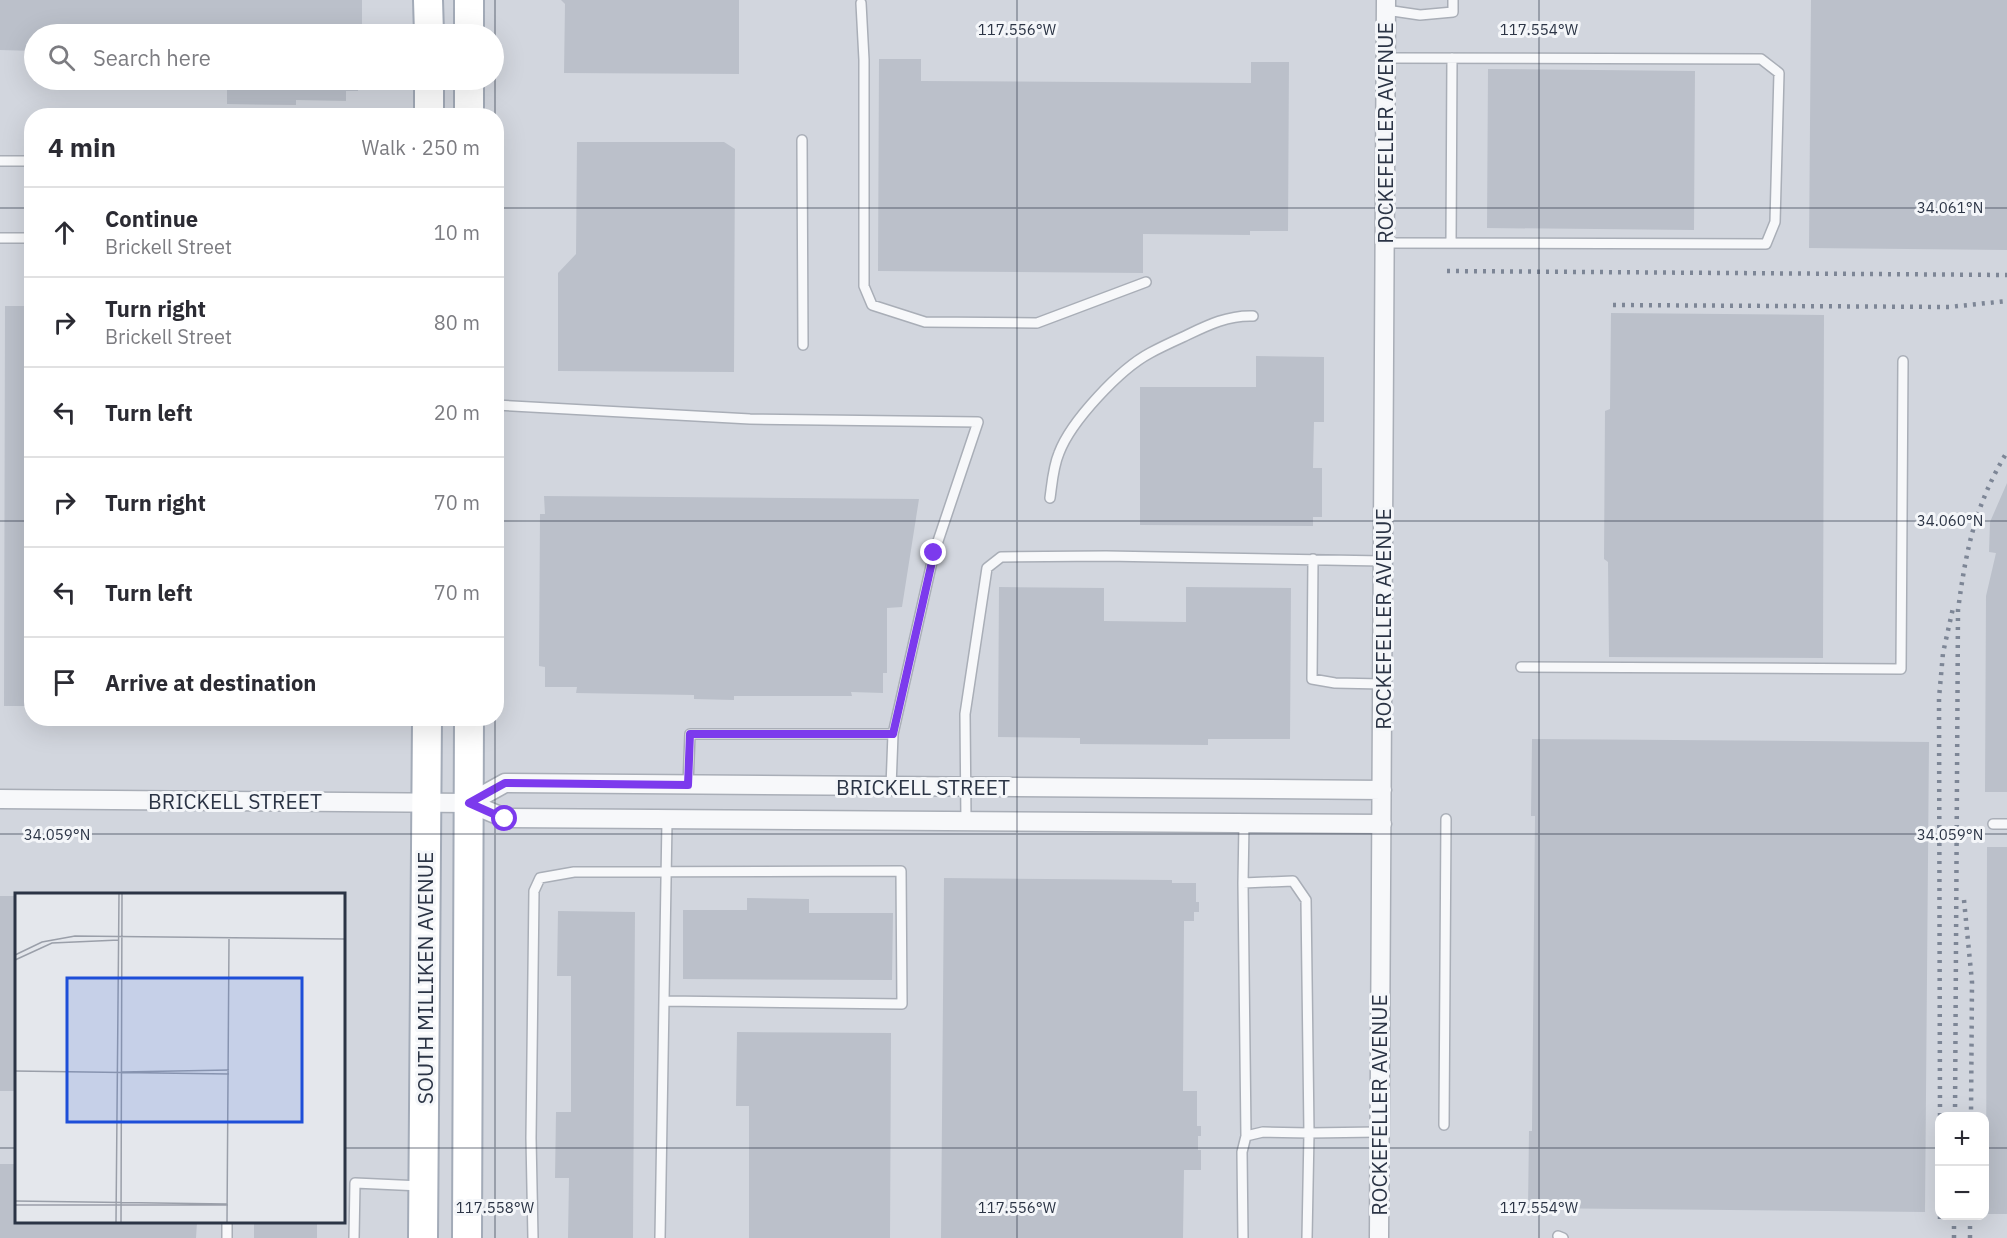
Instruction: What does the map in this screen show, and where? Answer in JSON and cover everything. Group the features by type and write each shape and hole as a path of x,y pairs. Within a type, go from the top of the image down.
{"main road":[{"path":"428,0 429,24"},
{"path":"469,0 469,24"},
{"path":"429,90 429,108"},
{"path":"469,90 469,108"},
{"name":"SOUTH MILLIKEN AVENUE","path":"423,1238 427,726"},
{"name":"SOUTH MILLIKEN AVENUE","path":"466,1238 469,726"}],"street":[{"name":"ROCKEFELLER AVENUE","path":"1378,1238 1386,5"},
{"name":"BRICKELL STREET","path":"469,803 505,783 1382,790"},
{"name":"BRICKELL STREET","path":"0,799 469,803 505,819 1382,824"}],"lane":[{"path":"1386,5 1419,15 1453,12 1453,0"},
{"path":"861,3 864,60 864,286 872,305 925,322 1037,323 1146,282"},
{"path":"1384,243 1766,244 1774,222 1779,73 1761,59 1386,58"},
{"path":"1451,243 1452,58"},
{"path":"802,140 803,345"},
{"path":"0,161 24,161"},
{"path":"0,238 24,238"},
{"path":"1050,498 1059,453 1078,421 1101,393 1126,369 1149,353 1217,322 1238,315 1252,316"},
{"path":"1521,667 1901,669 1903,361"},
{"path":"504,405 750,419 978,422 934,553 893,734 891,787"},
{"path":"966,821 965,714 987,568 1001,557 1106,556 1383,561"},
{"path":"1313,559 1312,679 1335,683 1382,684"},
{"path":"688,785 690,734 893,734"},
{"path":"1444,1125 1446,819"},
{"path":"660,1238 667,821"},
{"path":"1243,1238 1242,1152 1246,1136 1244,823"},
{"path":"1993,824 2007,824"},
{"path":"533,1238 531,1138 534,891 540,878 574,872 902,871 902,1004 664,1001"},
{"path":"1243,883 1293,881 1306,900 1309,1133 1307,1238"},
{"path":"1246,1136 1263,1132 1379,1132"},
{"path":"354,1238 355,1183 424,1186"}],"shaded area":[{"path":"0,0 2007,0 2007,1238 0,1238"}],"building":[{"path":"0,0 362,0 362,24 24,24 24,51 0,50"},
{"path":"561,0 739,0 739,74 564,73 565,4"},
{"path":"1811,0 2007,0 2007,250 1809,248"},
{"path":"879,59 921,59 921,81 1251,83 1251,62 1289,62 1288,231 1250,231 1250,235 1143,234 1143,273 878,271"},
{"path":"1488,69 1695,71 1694,230 1487,228"},
{"path":"227,90 358,90 346,91 346,101 296,100 296,105 227,104"},
{"path":"577,142 724,142 735,149 734,372 558,371 558,273 576,254"},
{"path":"5,306 24,306 24,706 4,706"},
{"path":"1611,313 1824,315 1823,658 1609,657 1608,562 1604,559 1605,411 1610,409"},
{"path":"1256,356 1324,357 1324,422 1314,422 1313,468 1322,468 1322,517 1313,517 1313,526 1140,525 1140,387 1256,387"},
{"path":"2007,483 2007,792 1985,792 1986,596 1996,553 1989,552 1990,522"},
{"path":"544,496 919,499 902,607 887,608 887,673 883,673 883,693 851,692 852,696 734,696 734,700 694,699 694,695 576,693 577,687 545,687 545,667 539,666 540,514 545,514"},
{"path":"999,587 1104,588 1104,621 1186,622 1186,587 1291,588 1290,739 1208,739 1208,745 1080,744 1080,738 998,737"},
{"path":"1532,739 1929,742 1925,1212 1528,1208 1529,1131 1532,1131 1535,816 1531,816"},
{"path":"1987,847 2007,847 2007,1214 1989,1214 1989,1112 1986,1112"},
{"path":"944,878 1172,880 1172,883 1196,883 1196,902 1199,902 1199,912 1194,912 1194,921 1184,921 1183,1091 1197,1091 1197,1126 1201,1126 1198,1150 1201,1150 1201,1170 1184,1170 1183,1238 941,1238"},
{"path":"0,896 15,896 15,1091 0,1091"},
{"path":"747,898 809,899 809,913 893,913 892,980 683,979 683,910 747,910"},
{"path":"558,911 635,912 633,1238 568,1238 569,1178 555,1178 556,1112 571,1112 571,976 557,976"},
{"path":"737,1032 891,1033 890,1238 749,1238 749,1106 736,1106"},
{"path":"0,1164 15,1164 15,1223 197,1223 196,1238 0,1238"},
{"path":"254,1223 317,1223 317,1238 254,1238"}],"railway":[{"path":"1447,271 2007,275"},
{"path":"1613,305 1949,307 2007,301"},
{"path":"1955,1112 1958,610 1973,528 1987,491 2007,452"},
{"path":"1940,1112 1939,698 1943,653 1953,608"},
{"path":"1964,900 1972,982 1971,1112"},
{"path":"1954,1220 1954,1238"},
{"path":"1970,1220 1970,1238"}],"route":[{"path":"505,819 469,803 505,783 688,785 690,734 893,734 934,553"}]}
